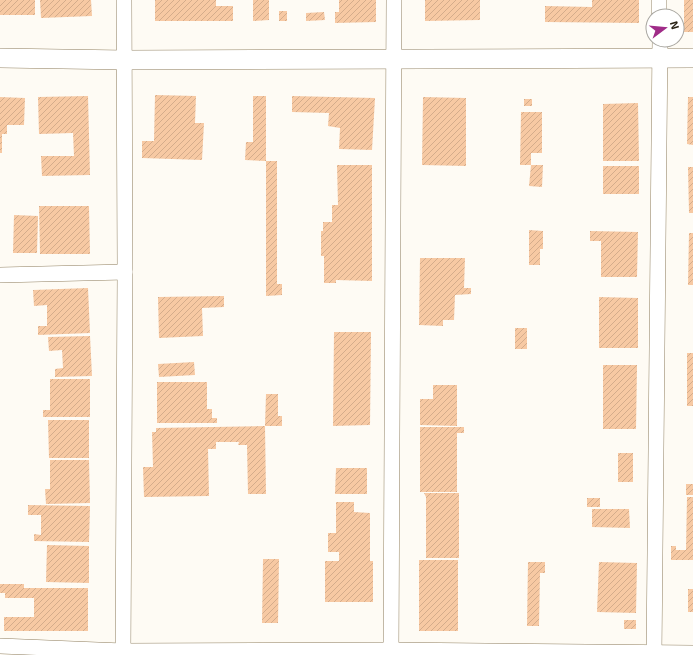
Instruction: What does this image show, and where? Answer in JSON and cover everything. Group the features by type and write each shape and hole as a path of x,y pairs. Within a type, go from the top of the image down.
{"street":[{"path":"123,653 125,272 124,0"},
{"path":"392,653 394,0"},
{"path":"0,58 125,60 394,59 660,49 693,58"},
{"path":"654,654 660,49"},
{"path":"0,275 125,272"},
{"path":"0,646 123,653 693,653"}],"building":[{"path":"0,0 35,0 35,15 0,15"},
{"path":"40,0 91,0 92,16 41,18"},
{"path":"155,0 216,0 216,6 233,6 233,21 155,21"},
{"path":"253,0 269,0 269,20 253,21"},
{"path":"339,0 376,0 376,22 335,23 335,12 339,12"},
{"path":"425,0 480,0 480,20 425,21"},
{"path":"592,0 639,0 639,23 545,22 545,6 592,7"},
{"path":"684,0 693,0 693,32 685,32"},
{"path":"279,11 287,11 287,21 279,21"},
{"path":"324,12 325,20 306,21 306,13"},
{"path":"155,95 196,96 195,123 204,123 202,160 142,158 142,141 154,141"},
{"path":"88,96 90,175 42,176 41,156 74,156 73,133 39,134 38,97"},
{"path":"253,96 266,96 266,161 245,160 246,142 253,142"},
{"path":"292,96 375,98 372,150 339,149 340,128 328,126 329,113 292,112"},
{"path":"0,97 25,98 24,125 7,125 7,134 2,134 2,153 0,153"},
{"path":"423,97 466,98 466,166 422,165"},
{"path":"688,97 693,97 693,145 687,144"},
{"path":"524,99 532,99 532,106 524,106"},
{"path":"638,103 639,161 603,161 603,104"},
{"path":"521,112 542,112 542,153 531,153 531,165 520,165"},
{"path":"266,161 277,161 277,284 282,284 282,295 266,296"},
{"path":"337,165 372,165 372,281 336,280 336,283 324,283 324,256 321,256 321,231 323,231 323,222 332,222 332,205 338,205"},
{"path":"531,165 543,165 542,187 529,186"},
{"path":"603,166 639,166 639,194 603,194"},
{"path":"688,167 693,167 693,213 689,213"},
{"path":"39,206 89,206 90,254 40,254"},
{"path":"14,215 38,216 37,253 13,253"},
{"path":"529,230 543,231 543,249 540,249 540,265 529,265"},
{"path":"590,231 638,232 637,277 601,277 601,241 590,241"},
{"path":"689,233 693,233 693,285 688,285"},
{"path":"420,258 465,258 464,288 471,288 471,294 455,295 454,320 443,320 443,326 419,325"},
{"path":"88,288 90,333 38,335 38,326 47,326 47,305 34,306 33,290"},
{"path":"224,296 224,307 202,308 203,336 159,338 158,297"},
{"path":"599,297 638,298 638,348 599,348"},
{"path":"515,328 527,328 527,349 515,349"},
{"path":"334,332 371,332 370,425 333,426"},
{"path":"90,336 92,376 55,377 55,369 63,368 62,350 49,351 48,337"},
{"path":"687,353 693,353 693,406 687,406"},
{"path":"194,362 195,375 159,377 158,364"},
{"path":"603,365 637,365 636,429 603,429"},
{"path":"50,379 90,379 90,417 43,417 43,410 50,410"},
{"path":"157,382 207,382 207,409 212,409 212,418 217,418 217,423 157,423"},
{"path":"433,385 457,385 457,426 420,425 420,399 433,399"},
{"path":"266,394 278,394 278,416 282,416 282,426 265,426"},
{"path":"48,420 89,420 89,458 49,458"},
{"path":"265,426 266,494 248,494 247,445 238,445 239,442 216,442 216,449 208,449 209,496 144,497 143,467 153,467 152,432 156,432 156,428"},
{"path":"420,427 464,427 464,433 457,433 457,492 420,492"},
{"path":"618,453 633,453 633,482 618,482"},
{"path":"50,460 89,460 90,503 46,504 45,489 50,489"},
{"path":"336,468 367,468 367,494 335,494"},
{"path":"686,484 693,484 693,495 686,495"},
{"path":"424,493 459,493 459,558 426,558 426,497"},
{"path":"687,497 693,497 693,560 671,560 671,546 676,546 676,550 686,550"},
{"path":"587,498 600,498 600,507 587,507"},
{"path":"336,502 354,502 354,512 370,513 370,561 373,561 373,602 325,602 325,561 339,561 339,552 328,552 328,533 336,533"},
{"path":"28,505 90,506 89,542 34,541 34,534 41,535 41,515 28,515"},
{"path":"592,509 629,509 630,528 592,527"},
{"path":"47,545 89,546 89,583 46,582"},
{"path":"263,559 279,559 278,623 262,623"},
{"path":"419,560 458,560 458,631 419,631"},
{"path":"528,562 545,562 545,573 540,573 539,626 527,626"},
{"path":"599,562 637,563 636,613 597,612"},
{"path":"0,584 24,584 24,588 88,588 88,631 4,631 4,617 34,617 34,598 5,598 5,593 0,593"},
{"path":"688,589 693,589 693,612 688,612"},
{"path":"624,620 636,620 636,629 624,629"}]}
